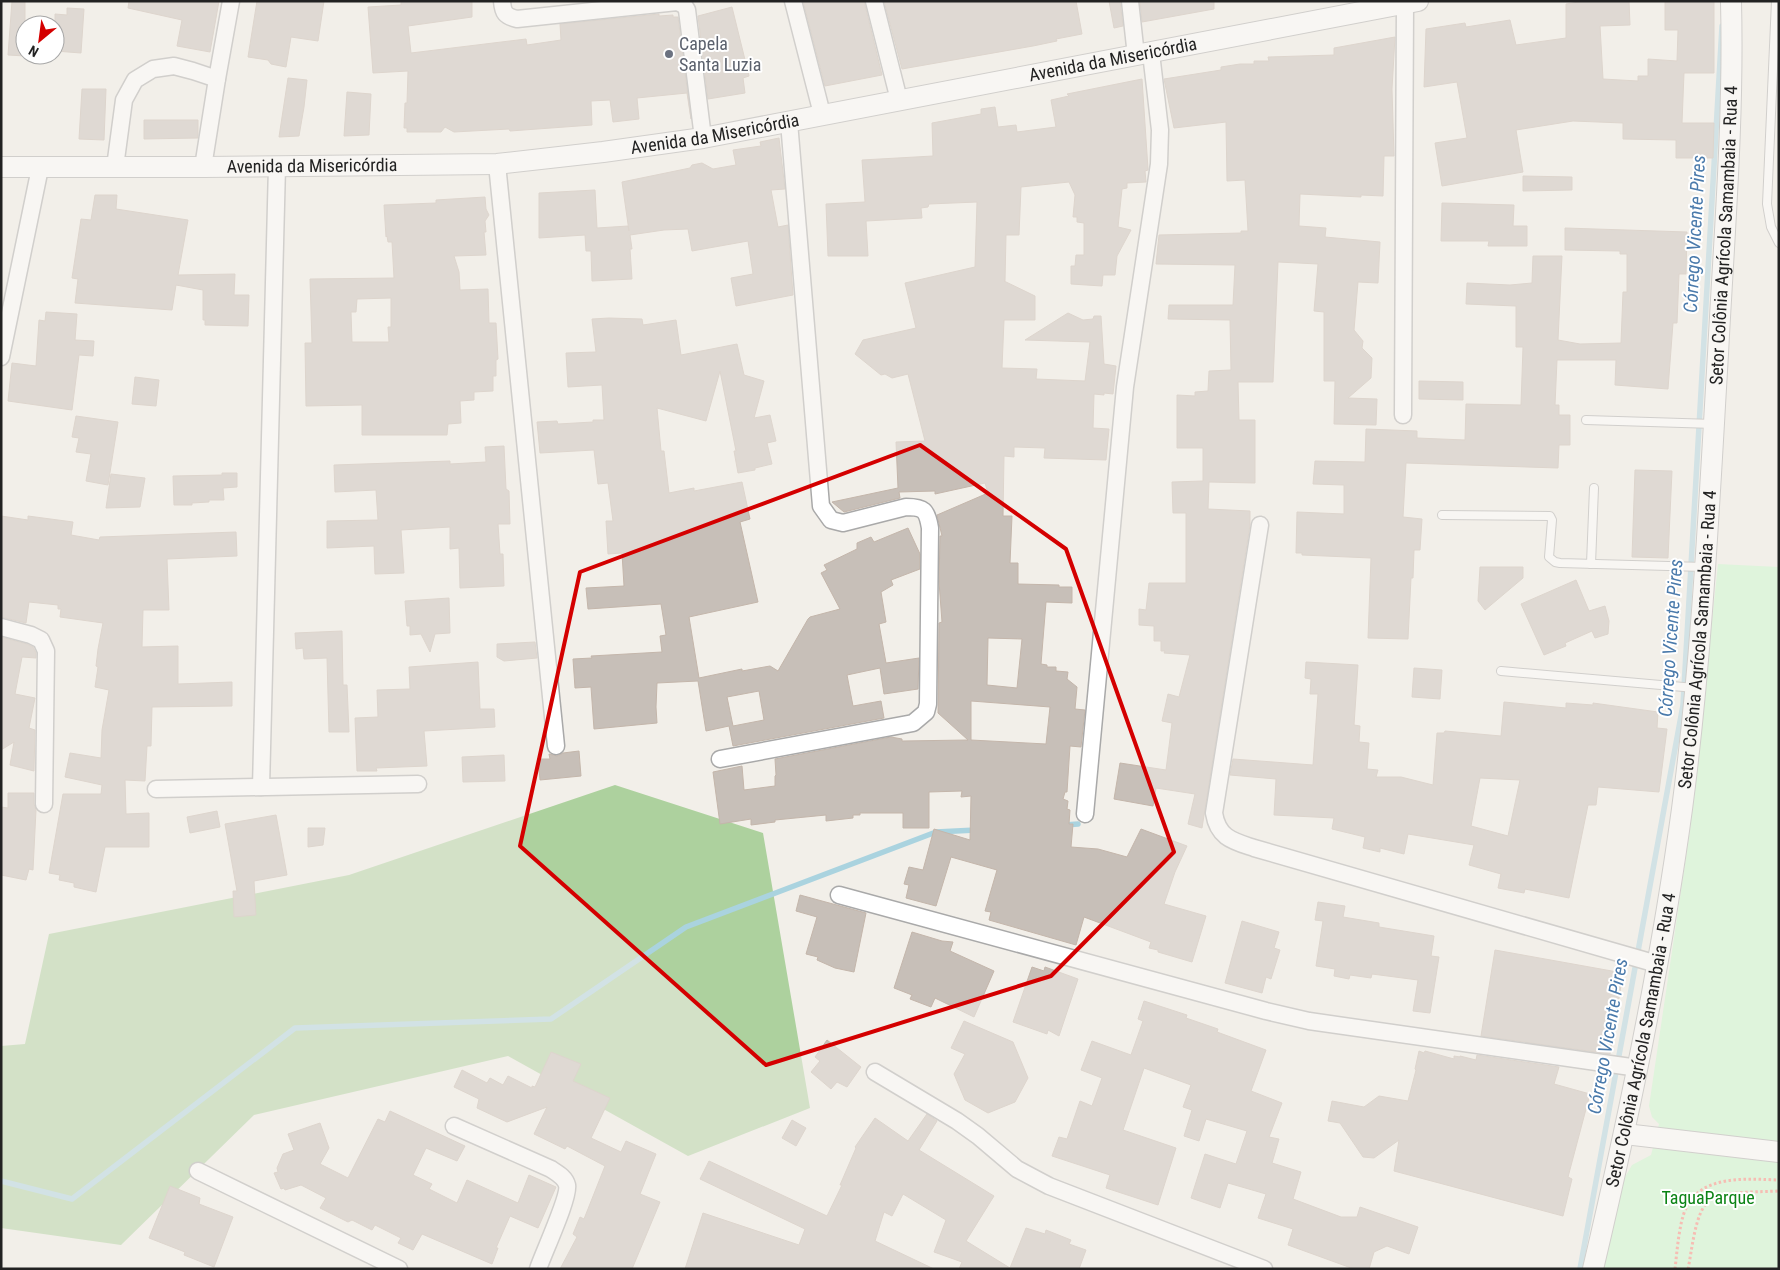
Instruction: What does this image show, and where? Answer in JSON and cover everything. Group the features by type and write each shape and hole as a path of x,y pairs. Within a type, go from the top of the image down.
{"street":[{"path":"204,167 231,1"},
{"path":"502,1 503,12 507,17 517,19 616,5 677,2 684,5 687,10 703,138"},
{"path":"792,1 822,114"},
{"path":"874,1 899,100"},
{"path":"1085,814 1125,387 1158,164 1160,130 1130,1"},
{"name":"Setor Colônia Agrícola Samambaia - Rua 4","path":"1593,1269 1625,1134 1638,1068 1682,809 1695,688 1714,424 1729,144 1731,1"},
{"path":"1403,415 1412,2"},
{"name":"Avenida da Misericórdia","path":"1,167 498,164 603,152 703,138 822,114 1144,55 1412,2"},
{"path":"116,167 124,100 135,80 154,69 174,66 217,79"},
{"path":"720,758 913,723 926,712 928,704 930,528 926,513 916,507 906,507 843,523 831,520 821,506 789,122"},
{"path":"498,164 556,746"},
{"path":"261,787 276,166"},
{"path":"1,358 40,168"},
{"path":"1260,525 1214,813 1215,823 1221,832 1231,840 1254,848 1657,964"},
{"path":"1,626 41,640 46,651 44,804"},
{"path":"156,789 418,784"},
{"path":"839,896 1266,1012 1318,1022 1638,1068"},
{"path":"875,1072 957,1121 1017,1169 1049,1186 1264,1269"},
{"path":"454,1126 551,1169 567,1182 568,1190 564,1203 538,1269"},
{"path":"1625,1134 1779,1152"},
{"path":"198,1171 400,1269"}],"lane":[{"path":"1776,1 1767,204 1771,227 1779,243"},
{"path":"1586,420 1714,424"},
{"path":"1591,564 1594,488"},
{"path":"1442,515 1550,516 1552,520 1549,557 1554,562 1704,567"},
{"path":"1501,670 1695,688"}],"path":[{"path":"1675,1269 1685,1209 1694,1196 1708,1186 1729,1180 1779,1180"},
{"path":"1688,1269 1698,1220 1709,1200 1715,1197 1747,1192 1779,1191"}],"highlighted area":[{"path":"920,445 1066,549 1174,852 1051,976 766,1065 520,846 580,572"}],"green space":[{"name":"TaguaParque","path":"1718,564 1779,567 1779,1269 1600,1269 1625,1177 1632,1165 1651,1155 1659,1124 1652,1117 1649,1106 1690,830"},
{"path":"615,785 763,833 810,1108 688,1156 508,1056 254,1115 121,1245 1,1228 1,1046 25,1044 49,934 349,875"}],"building":[{"path":"12,1 25,1 25,15 15,15 15,55 8,55"},
{"path":"129,1 219,1 210,52 177,46 182,20 128,8"},
{"path":"257,1 324,1 318,41 291,37 286,67 271,64 268,60 248,57"},
{"path":"401,1 472,1 472,17 408,26 411,53 526,39 527,45 561,40 560,24 659,14 659,16 673,15 673,17 678,17 691,119 687,93 637,98 639,119 613,122 610,100 591,101 592,125 510,131 509,129 454,132 445,127 441,132 407,132 407,128 404,128 408,71 373,73 368,7 401,5"},
{"path":"803,1 864,1 882,75 825,86"},
{"path":"884,1 1076,1 1082,34 1033,46 902,69"},
{"path":"1109,1 1120,1 1123,26 1114,28"},
{"path":"1140,1 1214,1 1214,9 1142,22"},
{"path":"1585,1 1629,1 1630,25 1600,26 1603,79 1638,81 1638,76 1648,76 1648,59 1677,61 1678,30 1665,30 1665,1 1714,1 1714,73 1684,73 1682,123 1714,123 1713,158 1676,158 1676,140 1623,139 1623,123 1573,121 1516,130 1523,172 1442,186 1435,143 1467,138 1457,82 1424,87 1426,29 1465,23 1466,27 1510,20 1516,45 1566,38 1566,4"},
{"path":"732,7 749,76 743,78 745,93 708,99 698,16"},
{"path":"67,8 84,9 81,53 65,52 65,15 55,14 67,15"},
{"path":"1395,37 1392,89 1394,156 1384,156 1383,196 1361,195 1361,197 1300,194 1299,226 1326,228 1325,237 1380,242 1378,283 1358,282 1354,330 1363,341 1362,348 1372,358 1371,378 1348,398 1377,399 1376,425 1334,424 1335,381 1324,381 1324,312 1314,311 1318,264 1278,262 1273,382 1238,382 1239,420 1255,420 1255,483 1209,482 1208,509 1250,511 1250,525 1202,828 1188,824 1195,794 1156,788 1153,806 1114,799 1120,763 1166,770 1172,723 1162,721 1168,694 1179,697 1190,655 1164,653 1165,651 1161,651 1161,641 1154,641 1154,626 1139,625 1139,609 1146,610 1149,583 1186,583 1186,513 1173,513 1172,482 1203,481 1203,448 1177,448 1177,395 1195,396 1195,392 1208,391 1209,371 1231,370 1230,320 1168,319 1169,305 1233,305 1235,265 1156,264 1159,235 1241,233 1241,231 1248,231 1245,180 1227,181 1226,122 1174,128 1164,79 1221,70 1221,67 1254,64 1254,61 1269,61 1268,57 1334,55 1334,48"},
{"path":"288,78 307,80 304,107 299,136 279,137"},
{"path":"1142,79 1148,169 1145,171 1146,182 1127,183 1127,188 1122,189 1118,227 1131,230 1117,256 1115,275 1103,275 1102,286 1071,284 1071,266 1075,266 1076,255 1084,255 1084,223 1077,222 1077,217 1073,217 1075,195 1069,182 1021,187 1019,235 1006,235 1004,281 1035,296 1035,320 1004,320 1002,368 1037,369 1036,379 1085,381 1090,342 1025,340 1068,313 1083,320 1093,319 1094,316 1101,316 1104,364 1116,366 1113,394 1094,394 1093,428 1109,429 1106,460 1044,458 1045,448 1014,447 1014,457 1004,456 1003,516 1012,516 1010,563 1018,563 1018,584 1072,587 1072,603 1046,602 1041,664 1047,665 1047,667 1056,667 1056,671 1068,672 1067,679 1077,687 1075,709 1085,710 1081,747 1070,746 1067,792 1065,792 1063,799 1068,801 1067,809 1070,810 1069,824 1073,824 1071,847 1098,849 1127,857 1141,829 1187,846 1175,872 1164,904 1206,916 1192,962 1158,952 1158,950 1149,948 1151,942 1084,917 1076,945 989,920 991,912 985,911 997,870 951,857 936,906 906,898 909,885 904,884 909,867 923,870 934,829 970,840 971,796 961,797 962,791 929,792 929,828 903,828 903,813 860,813 860,815 853,815 853,818 826,821 826,815 775,820 775,822 751,825 751,819 720,824 713,772 742,766 744,790 775,786 775,759 891,737 902,739 902,741 968,740 938,713 939,623 942,622 939,582 940,536 942,536 937,515 988,493 985,483 935,494 935,491 899,492 900,498 844,512 832,502 898,488 896,442 925,441 908,374 892,378 885,374 881,375 855,354 863,340 916,328 905,283 975,267 977,202 929,204 928,207 921,208 922,218 866,221 868,256 828,256 826,204 865,202 862,160 933,156 932,123 981,114 981,109 995,107 998,127 1016,125 1017,132 1056,127 1051,100 1069,96 1067,94","holes":["988,638 1022,639 1017,688 987,685","971,701 1050,707 1046,744 971,740"]},
{"path":"82,89 106,89 104,140 79,139"},
{"path":"347,92 371,94 369,135 344,136"},
{"path":"144,120 198,120 198,138 144,139"},
{"path":"779,138 785,189 771,190 778,227 788,225 793,295 736,306 731,278 753,274 748,241 692,251 688,229 630,235 632,279 592,281 591,251 586,251 585,235 539,238 539,193 595,190 597,228 628,226 629,231 622,182 690,168 692,165 702,163 713,169 736,165 733,150 761,146 760,142"},
{"path":"1523,176 1572,177 1572,190 1523,191"},
{"path":"95,195 117,195 116,209 188,220 178,275 235,274 234,295 249,295 248,326 205,325 205,320 203,320 203,290 176,285 172,310 75,303 78,279 72,278 81,219 91,220"},
{"path":"485,197 486,209 489,215 485,221 486,232 484,232 486,255 454,256 459,272 460,290 488,289 489,323 496,323 498,359 496,360 496,376 493,376 493,391 474,392 474,400 460,401 461,423 448,424 447,435 362,435 362,405 306,406 305,343 312,343 310,279 394,278 392,242 388,242 386,237 384,205 436,203 436,200","holes":["391,298 391,327 388,327 389,342 352,342 351,312 356,312 357,299"]},
{"path":"1442,203 1514,205 1513,226 1527,226 1527,246 1488,246 1489,241 1441,241"},
{"path":"1565,228 1687,232 1686,274 1679,274 1677,323 1673,323 1668,389 1615,385 1616,360 1557,360 1555,405 1559,405 1559,415 1570,415 1570,445 1559,445 1558,468 1406,463 1403,517 1422,519 1420,550 1414,550 1408,639 1368,638 1371,558 1302,555 1302,553 1296,553 1297,512 1344,514 1344,485 1313,484 1315,461 1365,462 1366,429 1417,431 1417,438 1465,440 1466,404 1521,405 1523,347 1516,347 1516,306 1466,304 1467,283 1510,285 1532,283 1533,256 1562,256 1558,340 1580,344 1621,343 1623,292 1627,292 1627,254 1620,254 1620,251 1565,250"},
{"path":"46,312 77,314 75,340 94,341 93,356 79,355 72,410 8,401 12,363 36,366 39,320 45,321"},
{"path":"592,319 642,319 643,325 676,320 681,355 737,344 744,375 764,381 754,418 770,415 776,441 767,443 772,464 755,468 755,470 738,473 734,451 736,451 720,371 706,421 657,408 661,451 664,451 669,493 694,488 694,491 742,482 750,519 740,522 758,602 689,617 699,678 742,669 742,671 770,666 778,671 810,617 840,609 821,573 827,570 824,565 857,549 857,543 871,537 874,542 908,528 920,554 920,569 891,580 893,585 881,592 886,622 879,624 886,663 919,658 918,689 884,694 880,668 847,675 853,706 881,701 884,718 733,746 729,726 706,731 698,681 657,683 657,723 594,729 591,687 575,688 573,659 592,658 591,656 662,652 660,636 666,635 661,604 588,609 586,588 624,586 622,553 608,554 606,521 613,521 608,483 598,484 594,450 540,453 537,422 557,421 558,424 604,420 602,385 568,387 566,353 596,352","holes":["759,691 764,720 733,726 727,697"]},
{"path":"135,377 159,380 156,406 132,404"},
{"path":"1419,381 1463,382 1463,400 1419,399"},
{"path":"76,416 118,422 108,485 86,481 91,454 76,452 79,438 72,437"},
{"path":"504,446 506,489 509,491 510,524 498,524 500,554 503,554 504,586 460,588 459,548 450,549 450,527 401,530 404,573 375,574 374,546 327,548 327,521 378,520 376,490 335,492 334,465 450,461 450,464 486,462 485,447"},
{"path":"1635,470 1672,471 1668,558 1632,557"},
{"path":"222,473 237,473 237,487 223,488 224,500 209,500 209,502 192,503 192,505 174,505 173,476 222,475"},
{"path":"111,474 145,478 140,507 106,508"},
{"path":"1,516 28,520 28,516 73,522 71,535 99,540 100,537 236,532 237,556 167,559 169,610 143,610 142,647 178,646 178,684 232,682 232,706 152,707 151,746 147,746 145,781 125,780 126,814 149,813 149,847 105,847 96,892 74,887 74,883 59,880 60,875 49,873 63,794 101,794 102,785 65,777 70,753 101,758 102,730 109,690 95,687 98,649 103,623 60,617 61,609 58,609 58,605 29,602 26,623 1,617"},
{"path":"1480,567 1523,567 1523,578 1485,610 1478,601"},
{"path":"1576,580 1589,611 1605,606 1609,621 1608,634 1595,638 1592,631 1565,643 1566,646 1544,655 1521,604"},
{"path":"449,598 450,633 435,634 430,652 421,634 410,635 410,626 407,626 405,601"},
{"path":"342,631 343,685 347,685 349,732 329,732 327,658 304,659 303,648 296,649 295,633"},
{"path":"1,637 27,644 33,647 36,653 36,658 22,657 15,694 35,698 29,728 35,730 34,771 10,765 14,742 1,750"},
{"path":"535,642 537,658 504,661 497,657 497,644"},
{"path":"478,662 480,709 494,709 495,727 424,731 427,766 376,768 377,771 357,771 355,718 378,717 377,690 410,689 409,667"},
{"path":"1306,662 1358,665 1354,725 1360,726 1359,742 1369,743 1367,769 1378,770 1376,777 1401,777 1433,785 1437,733 1444,733 1445,731 1501,736 1504,702 1566,708 1566,703 1593,705 1593,703 1658,712 1657,728 1667,729 1659,792 1598,787 1596,805 1588,805 1569,898 1525,889 1524,893 1498,888 1501,874 1469,865 1474,845 1408,834 1404,854 1380,848 1380,852 1363,848 1365,837 1332,829 1334,818 1274,815 1276,779 1230,775 1233,759 1313,765 1318,694 1310,694 1311,679 1305,678","holes":["1480,778 1520,780 1508,836 1471,826"]},
{"path":"1414,668 1442,670 1440,699 1412,697"},
{"path":"579,751 581,776 540,780 538,759 550,759 549,754 557,756 563,753"},
{"path":"504,755 505,781 463,782 462,757"},
{"path":"8,793 34,793 36,810 33,870 29,869 26,880 1,875 1,807 8,808"},
{"path":"217,811 220,827 190,833 187,817"},
{"path":"276,815 287,875 254,881 256,915 234,917 233,891 237,891 225,824"},
{"path":"308,828 325,828 323,845 308,847"},
{"path":"800,895 866,913 854,972 835,968 817,960 818,957 806,954 817,917 796,911"},
{"path":"1318,902 1345,906 1343,917 1379,923 1379,927 1434,936 1431,956 1439,957 1430,1013 1413,1011 1418,980 1372,974 1371,978 1350,975 1349,979 1334,976 1335,969 1316,966 1323,921 1315,920"},
{"path":"1242,921 1279,932 1274,948 1280,950 1271,979 1266,977 1262,993 1225,983"},
{"path":"912,932 942,941 953,942 950,951 994,971 974,1017 935,998 931,1007 910,999 912,995 894,988"},
{"path":"1495,950 1623,973 1610,1054 1481,1036"},
{"path":"1032,967 1044,971 1045,967 1078,979 1059,1036 1048,1030 1047,1034 1013,1022"},
{"path":"1144,1001 1187,1015 1186,1018 1218,1029 1217,1032 1266,1050 1251,1091 1282,1103 1269,1137 1279,1139 1272,1163 1301,1172 1293,1199 1341,1217 1357,1217 1360,1207 1418,1227 1409,1254 1387,1246 1374,1252 1369,1269 1354,1269 1288,1245 1293,1229 1258,1218 1266,1194 1228,1183 1220,1208 1191,1198 1205,1154 1236,1164 1247,1131 1206,1119 1199,1141 1184,1136 1192,1110 1183,1107 1191,1085 1144,1068 1123,1130 1176,1148 1158,1205 1106,1188 1110,1175 1052,1156 1059,1137 1067,1139 1080,1101 1092,1106 1102,1078 1081,1070 1092,1041 1131,1055 1143,1021 1138,1019"},
{"path":"964,1021 1013,1042 1028,1078 1015,1102 988,1113 965,1100 954,1074 965,1054 951,1048"},
{"path":"827,1040 861,1067 847,1087 837,1082 831,1089 811,1072 820,1061 815,1057"},
{"path":"1419,1051 1454,1059 1454,1056 1460,1056 1476,1060 1477,1055 1559,1067 1554,1084 1590,1094 1568,1177 1572,1179 1563,1216 1394,1171 1399,1140 1374,1158 1363,1157 1340,1123 1328,1121 1332,1101 1364,1107 1379,1096 1408,1101"},
{"path":"551,1052 581,1064 573,1081 610,1098 591,1138 621,1152 626,1141 656,1154 640,1194 660,1202 632,1269 560,1269 577,1237 573,1234 580,1217 584,1219 605,1166 567,1146 565,1149 534,1134 547,1107 507,1122 477,1108 479,1099 454,1087 462,1070 487,1083 490,1078 503,1085 508,1076 532,1088 532,1086 535,1087"},
{"path":"390,1111 465,1146 457,1161 426,1148 413,1175 432,1184 429,1189 457,1203 467,1180 518,1203 529,1175 556,1187 538,1228 510,1216 496,1248 498,1248 492,1264 422,1234 413,1250 398,1243 401,1238 375,1225 372,1230 352,1220 348,1222 320,1208 326,1198 301,1185 285,1190 284,1188 281,1189 274,1173 278,1172 277,1168 283,1154 294,1150 288,1134 320,1123 329,1148 320,1164 348,1178 378,1119 385,1122"},
{"path":"927,1114 937,1121 919,1150 994,1196 966,1241 1010,1268 1026,1228 1045,1234 1046,1230 1071,1240 1069,1244 1086,1250 1079,1269 959,1269 962,1262 934,1252 946,1220 903,1194 892,1216 884,1212 875,1241 934,1269 685,1269 703,1213 799,1245 805,1229 700,1179 709,1161 827,1216 842,1185 840,1185 855,1147 875,1118 908,1141"},
{"path":"792,1120 806,1128 796,1146 782,1138"},
{"path":"170,1186 200,1198 199,1204 233,1217 214,1267 184,1255 185,1252 149,1238"}],"waterway":[{"name":"Córrego Vicente Pires","path":"1580,1269 1683,705 1722,26"},
{"path":"1065,825 1078,824"},
{"path":"1,1181 72,1199 295,1028 551,1019 686,927 936,832 976,830"}],"place":[{"name":"Capela Santa Luzia","path":"669,54"}]}
